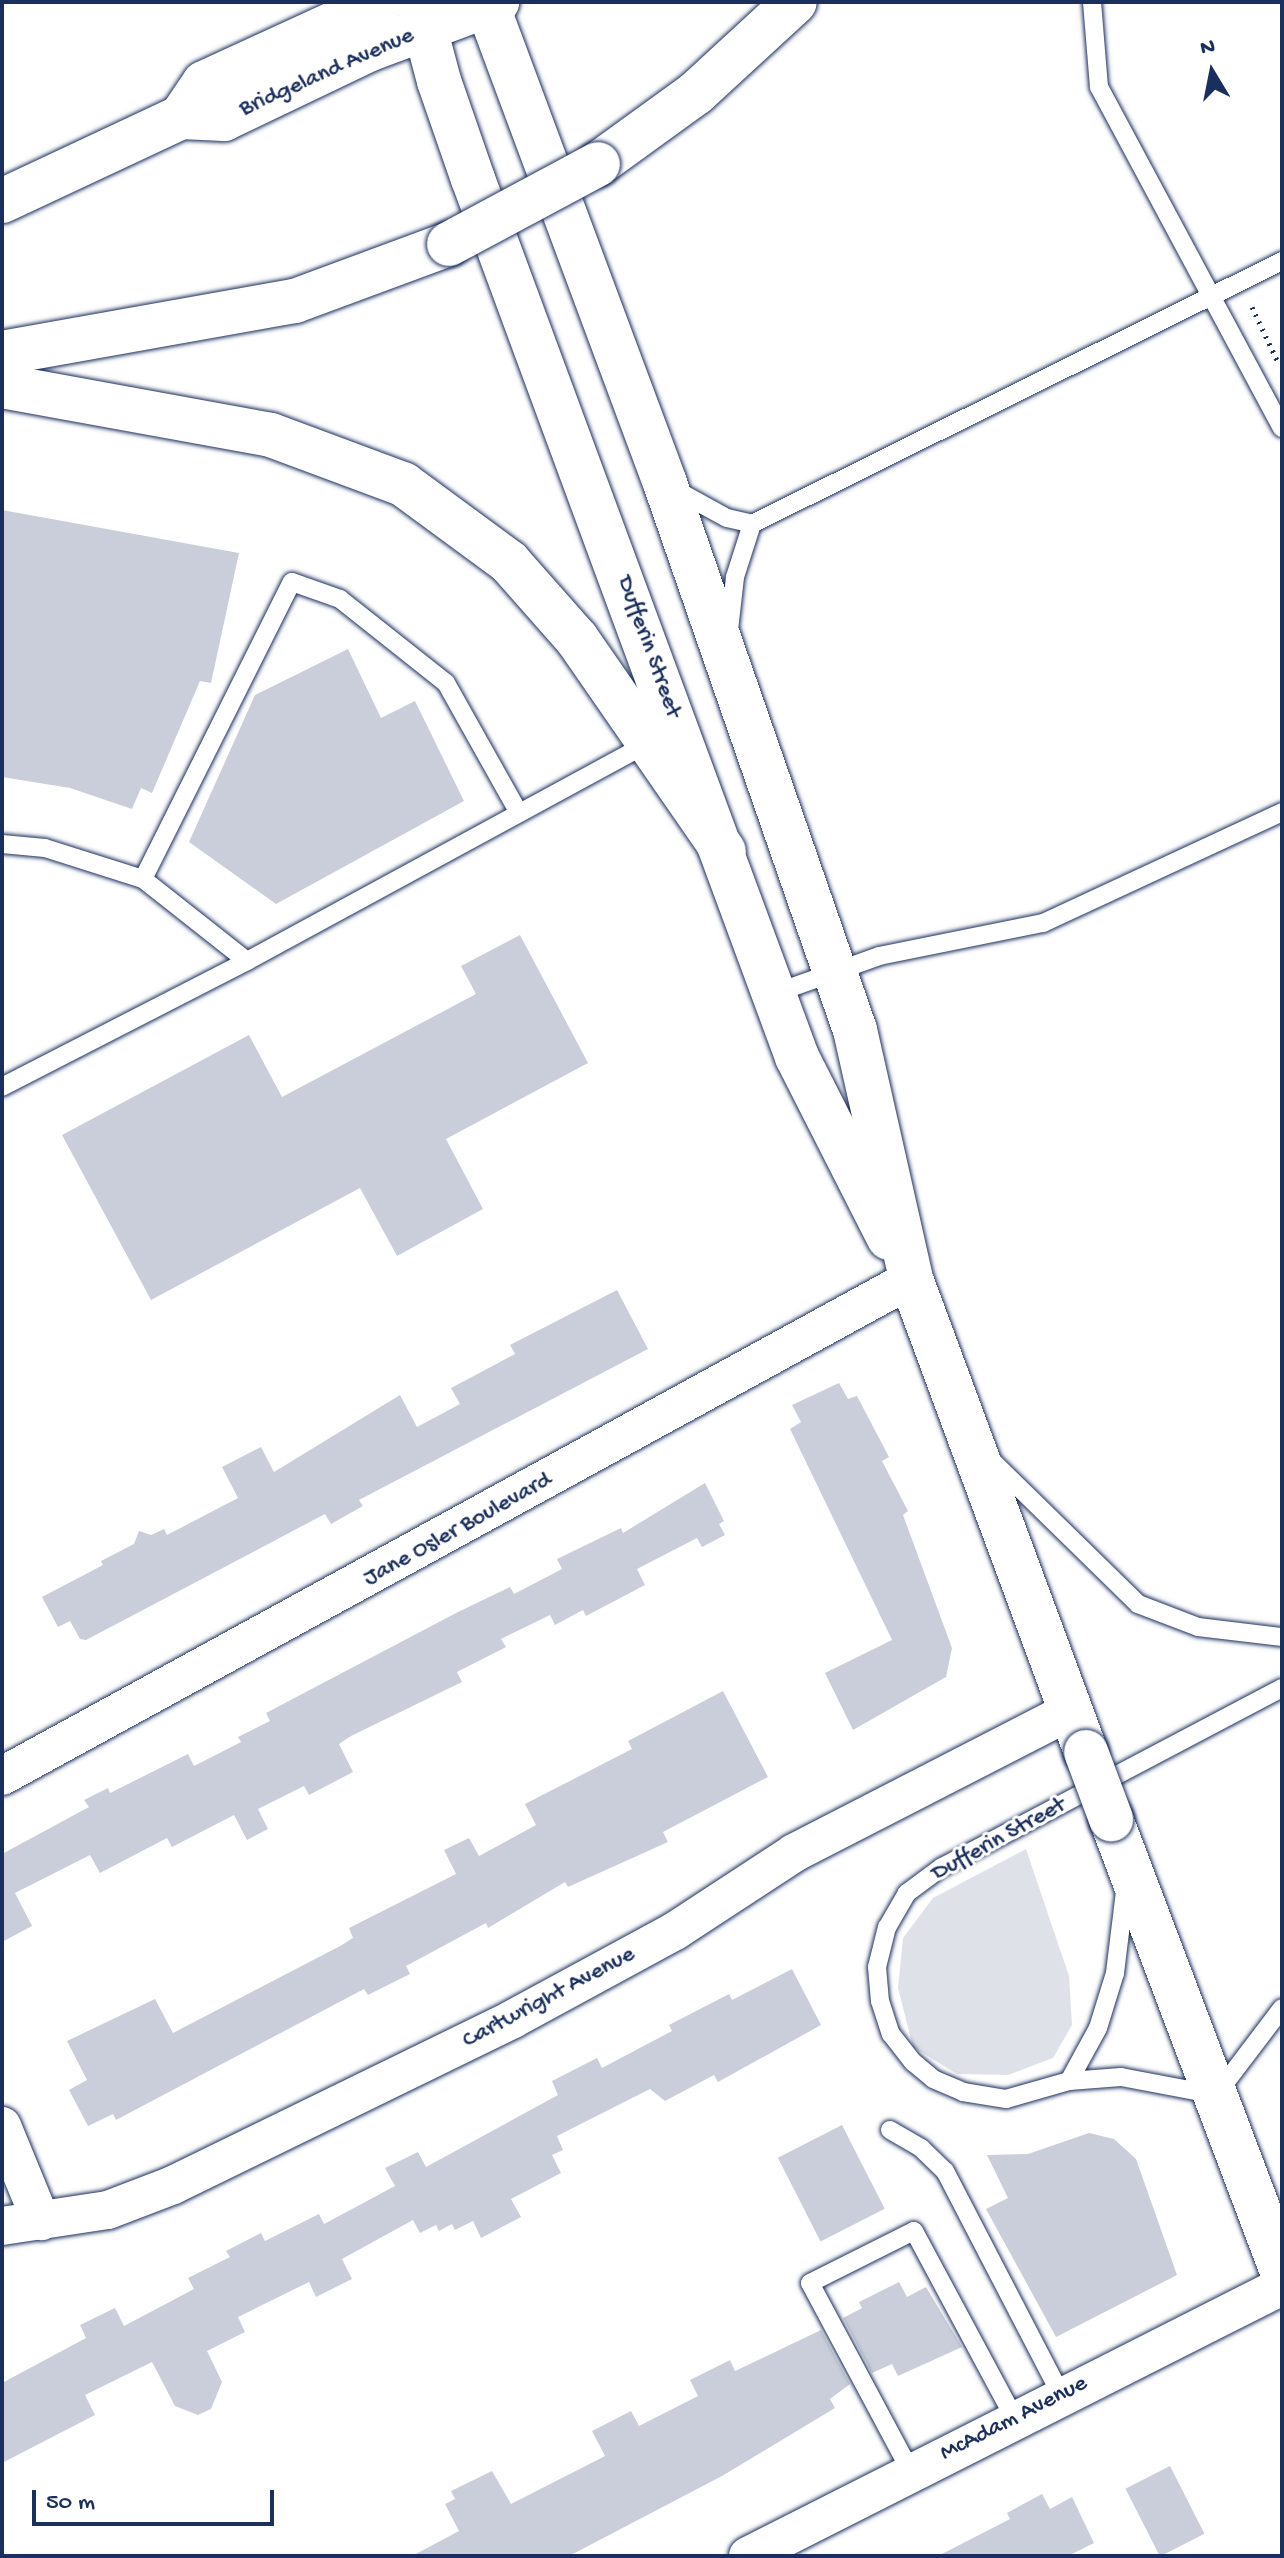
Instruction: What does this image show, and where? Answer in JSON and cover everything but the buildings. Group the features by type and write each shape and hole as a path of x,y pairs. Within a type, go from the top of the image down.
{"main road":[{"name":"Bridgeland Avenue","path":"181,117 204,83 381,2"},
{"path":"2,353 295,301 449,244 598,164 696,93 795,2"},
{"name":"Bridgeland Avenue","path":"2,201 181,117 224,119 422,15 490,3"},
{"name":"Dufferin Street","path":"490,3 665,483 855,1030 911,1279 1216,2095 1272,2216 1282,2272"},
{"name":"Dufferin Street","path":"422,15 473,179 724,851 773,994 840,1150 911,1279"},
{"path":"2,386 271,435 403,484 509,562 577,639 724,851"}],"street":[{"name":"Jane Osler Boulevard","path":"2,1776 911,1279"},
{"name":"Cartwright Avenue","path":"2,2226 108,2210 173,2185 513,2019 675,1931 794,1853 1072,1710"},
{"path":"2,2126 41,2221"},
{"name":"McAdam Avenue","path":"748,2556 1061,2395 1282,2286"}],"lane":[{"path":"1092,2 1099,87 1282,428"},
{"path":"665,483 727,518 752,524 1211,299 1282,261"},
{"path":"726,660 735,577 752,524"},
{"path":"143,879 292,582 340,599 446,683 519,813"},
{"path":"2,1087 247,961 649,743"},
{"path":"773,994 879,956 1043,923 1282,812"},
{"path":"2,844 45,848 143,879 247,961"},
{"path":"971,1439 1138,1604 1198,1627 1282,1637"},
{"name":"Dufferin Street","path":"1129,1862 1115,1973 1098,2028 1069,2081 1006,2099 963,2092 933,2079 891,2034 880,2001 877,1967 887,1927 907,1893 942,1867 1282,1688"},
{"path":"1069,2081 1121,2077 1216,2095 1282,2008"},
{"path":"890,2130 921,2148 945,2171 1061,2395"},
{"path":"911,2472 810,2283 914,2231 1015,2419"}],"path":[{"path":"1252,307 1282,369"}],"shaded area":[{"path":"1026,1849 1069,1976 1072,2025 1053,2058 1008,2075 957,2074 913,2047 898,1988 903,1938 933,1898"}]}
